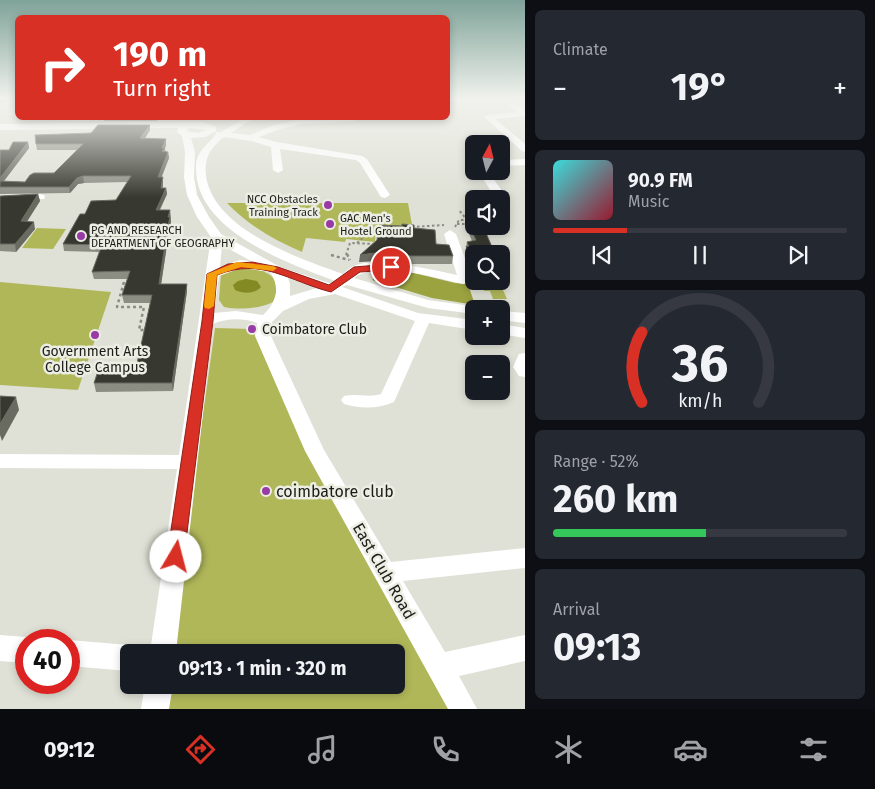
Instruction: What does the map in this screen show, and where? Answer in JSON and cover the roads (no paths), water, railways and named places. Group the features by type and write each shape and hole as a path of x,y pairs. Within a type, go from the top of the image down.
{"street":[{"path":"188,132 190,152 188,177 192,195 203,217 217,237 275,269"},
{"path":"250,138 262,132"},
{"path":"505,132 525,149"},
{"path":"215,133 202,160 201,174 205,192 214,208 235,228 339,287 465,309"},
{"path":"190,152 215,133 250,138 275,145 359,158 364,161 385,195"},
{"path":"275,145 278,170"},
{"path":"510,163 525,162"},
{"path":"0,198 40,198"},
{"path":"208,321 214,318 235,315 273,314 294,299 314,292 339,287 357,269 391,267 413,269 463,280 464,275 454,228"},
{"path":"164,644 208,321 217,237"},
{"path":"212,274 240,264 275,269 339,287 424,318 465,324"},
{"name":"East Club Road","path":"275,269 282,277 284,292 263,336 315,451 463,709"},
{"path":"510,316 525,318"},
{"path":"350,400 376,402 388,398 424,318"},
{"path":"510,331 525,333"},
{"path":"525,358 521,367 525,372"},
{"path":"0,461 188,462"},
{"path":"385,573 525,558"},
{"path":"0,648 15,649"},
{"path":"439,667 525,648"},
{"path":"80,655 120,657"},
{"path":"156,709 158,694"}],"place":[{"name":"NCC Obstacles Training Track","path":"328,205"},
{"name":"GAC Men's Hostel Ground","path":"330,224"},
{"name":"PG AND RESEARCH DEPARTMENT OF GEOGRAPHY","path":"81,236"},
{"name":"Coimbatore Club","path":"252,329"},
{"name":"Government Arts College Campus","path":"95,335"},
{"name":"coimbatore club","path":"266,491"}]}
